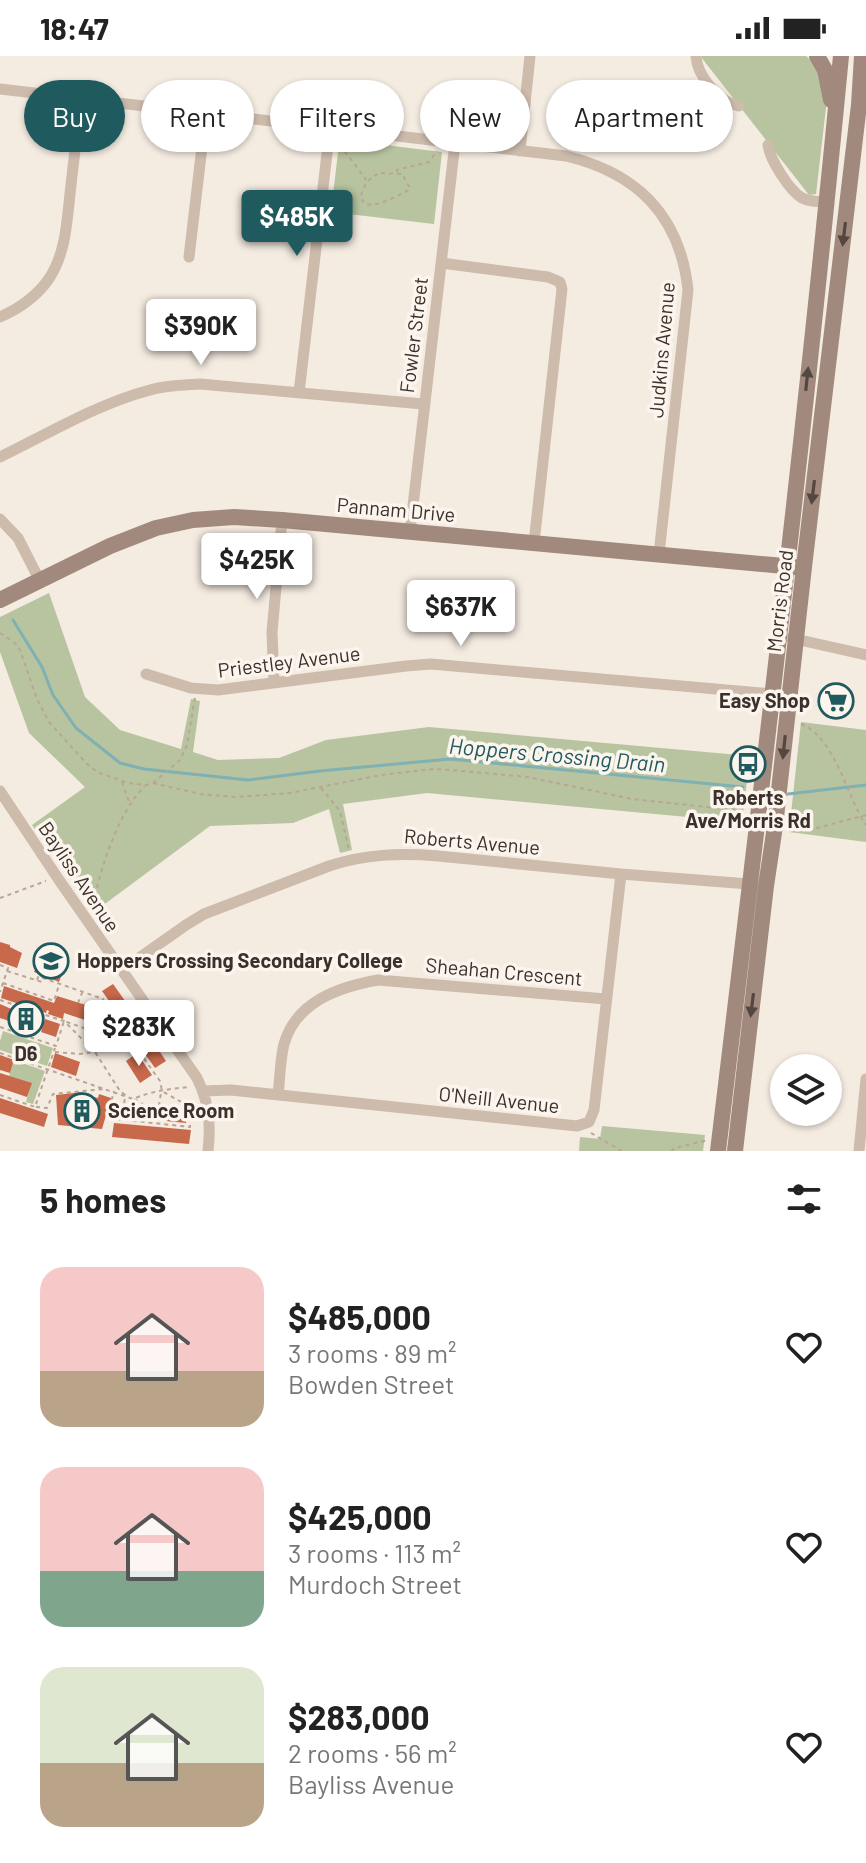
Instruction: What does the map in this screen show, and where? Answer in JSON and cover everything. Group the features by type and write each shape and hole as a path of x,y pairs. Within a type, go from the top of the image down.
{"street":[{"path":"527,80 530,56"},
{"path":"696,56 700,73 721,97 739,106"},
{"path":"817,56 825,70 831,97 833,134"},
{"name":"Morris Road","path":"735,1151 758,885 758,820 828,202 841,56"},
{"name":"Morris Road","path":"719,1144 758,885 775,826 862,56"},
{"name":"Judkins Avenue","path":"0,89 24,92"},
{"path":"768,145 773,163 796,192 803,198 828,202"},
{"path":"0,317 39,291 60,258 66,233 75,152"},
{"path":"189,257 201,152"},
{"path":"299,393 327,152"},
{"name":"Fowler Street","path":"410,532 454,152"},
{"name":"Judkins Avenue","path":"529,152 589,161 611,170 657,208 677,242 687,277 688,302 659,554"},
{"path":"441,263 564,279 534,543"},
{"path":"0,457 101,408 152,389 200,384 423,404"},
{"name":"Pannam Drive","path":"0,600 110,546 156,528 193,520 234,517 804,567"},
{"path":"0,519 18,538 40,581"},
{"path":"274,683 272,632 282,520"},
{"path":"778,637 796,638 866,655"},
{"name":"Priestley Avenue","path":"146,674 201,689 236,689 431,664 772,694"},
{"name":"Bayliss Avenue","path":"0,791 189,1065 203,1091 210,1119 208,1151"},
{"name":"Roberts Avenue","path":"122,970 204,914 329,866 362,857 409,854 758,885"},
{"name":"O'Neill Avenue","path":"203,1091 231,1090 580,1125 589,1122 594,1110 621,874"},
{"name":"Sheahan Crescent","path":"278,1095 282,1051 294,1020 314,1003 341,988 378,980 606,999"},
{"path":"859,1151 866,1079"}],"path":[{"path":"344,152 368,182"},
{"path":"397,173 397,170 429,162 436,152"},
{"path":"397,173 404,176 410,188 407,191 383,202 370,205 363,202 362,192 377,174 397,173"},
{"path":"0,633 20,650 37,699 49,722 87,764 97,772 122,782 153,783 184,753 195,697"},
{"path":"801,724 812,729 825,745 866,825"},
{"path":"153,783 200,794 236,797 290,793 381,775 451,770 528,777 632,799 747,811 747,818 758,820"},
{"path":"122,782 129,803"},
{"path":"92,910 112,841 129,803 146,785"},
{"path":"320,787 340,811 350,851"},
{"path":"775,826 789,827 790,823 813,829 866,815"},
{"path":"0,898 47,880"},
{"path":"0,965 8,968 0,992"},
{"path":"7,971 42,982 43,978 103,999 93,1031"},
{"path":"37,981 39,975 44,976"},
{"path":"49,981 55,980"},
{"path":"3,983 54,1001 59,984"},
{"path":"78,1003 82,992"},
{"path":"0,1000 135,1046 160,1081 159,1106"},
{"path":"35,1107 64,1021"},
{"path":"64,1021 95,1052 125,1095"},
{"path":"0,1027 56,1046"},
{"path":"53,1052 80,1054 135,1046"},
{"path":"0,1053 114,1091 144,1105"},
{"path":"133,1099 147,1092 190,1087"},
{"path":"0,1095 47,1108 53,1094 106,1089"},
{"path":"114,1091 107,1118 190,1127 190,1107 162,1090"},
{"path":"9,1098 11,1091"},
{"path":"16,1100 18,1094"},
{"path":"125,1095 124,1106 132,1121"},
{"path":"580,1125 622,1151"},
{"path":"671,1151 719,1144"}],"green space":[{"path":"806,56 819,67 827,99 816,194 809,195 733,98 733,80 719,80 701,57"},
{"path":"404,147 420,149 420,152 442,152 434,224 331,212 338,152 404,152"},
{"path":"49,593 85,697 120,730 181,749 191,699 200,701 193,752 218,760 279,758 326,740 429,727 750,756 742,822 427,793 343,804 352,850 340,853 329,809 293,823 210,826 94,912 32,825 85,787 29,733 0,652 0,617"},
{"path":"801,722 866,730 866,842 789,832"},
{"path":"3,1031 53,1048 47,1066 0,1050"},
{"path":"14,1060 45,1071 33,1104 26,1102 31,1083 9,1076"},
{"path":"602,1126 705,1135 703,1151 579,1151 580,1137 600,1139"}],"building":[{"path":"0,942 22,953 17,968 0,962"},
{"path":"39,960 64,968 59,982 34,972"},
{"path":"113,984 128,1005 117,1012 102,991"},
{"path":"4,986 54,1003 57,996 99,1009 92,1029 86,1027 88,1021 64,1013 63,1019 48,1014 47,1010 46,1013 1,998"},
{"path":"0,1004 35,1015 31,1028 0,1018"},
{"path":"98,1018 144,1030 140,1043 95,1029"},
{"path":"45,1019 60,1024 56,1037 41,1032"},
{"path":"152,1040 166,1061 155,1068 140,1047"},
{"path":"55,1053 80,1062 76,1076 51,1067"},
{"path":"137,1053 152,1075 140,1083 126,1061"},
{"path":"0,1055 14,1060 10,1073 0,1070"},
{"path":"0,1073 32,1083 27,1097 0,1088"},
{"name":"Science Room","path":"82,1092 83,1096 98,1098 99,1094 111,1098 102,1129 58,1125 56,1095"},
{"path":"0,1098 48,1114 44,1127 0,1113"},
{"path":"137,1104 188,1109 186,1123 136,1118"},
{"path":"114,1123 191,1130 189,1144 112,1137"}],"waterway":[{"name":"Hoppers Crossing Drain","path":"13,620 42,667 53,695 76,728 120,763 144,769 248,780 450,759 743,787"},
{"name":"Hoppers Crossing Drain","path":"788,794 866,785"}],"place":[{"name":"Easy Shop","path":"836,701"},
{"name":"Roberts Ave/Morris Rd","path":"748,764"},
{"name":"Hoppers Crossing Secondary College","path":"51,961"},
{"name":"D6","path":"26,1019"},
{"name":"Science Room","path":"82,1111"}]}
